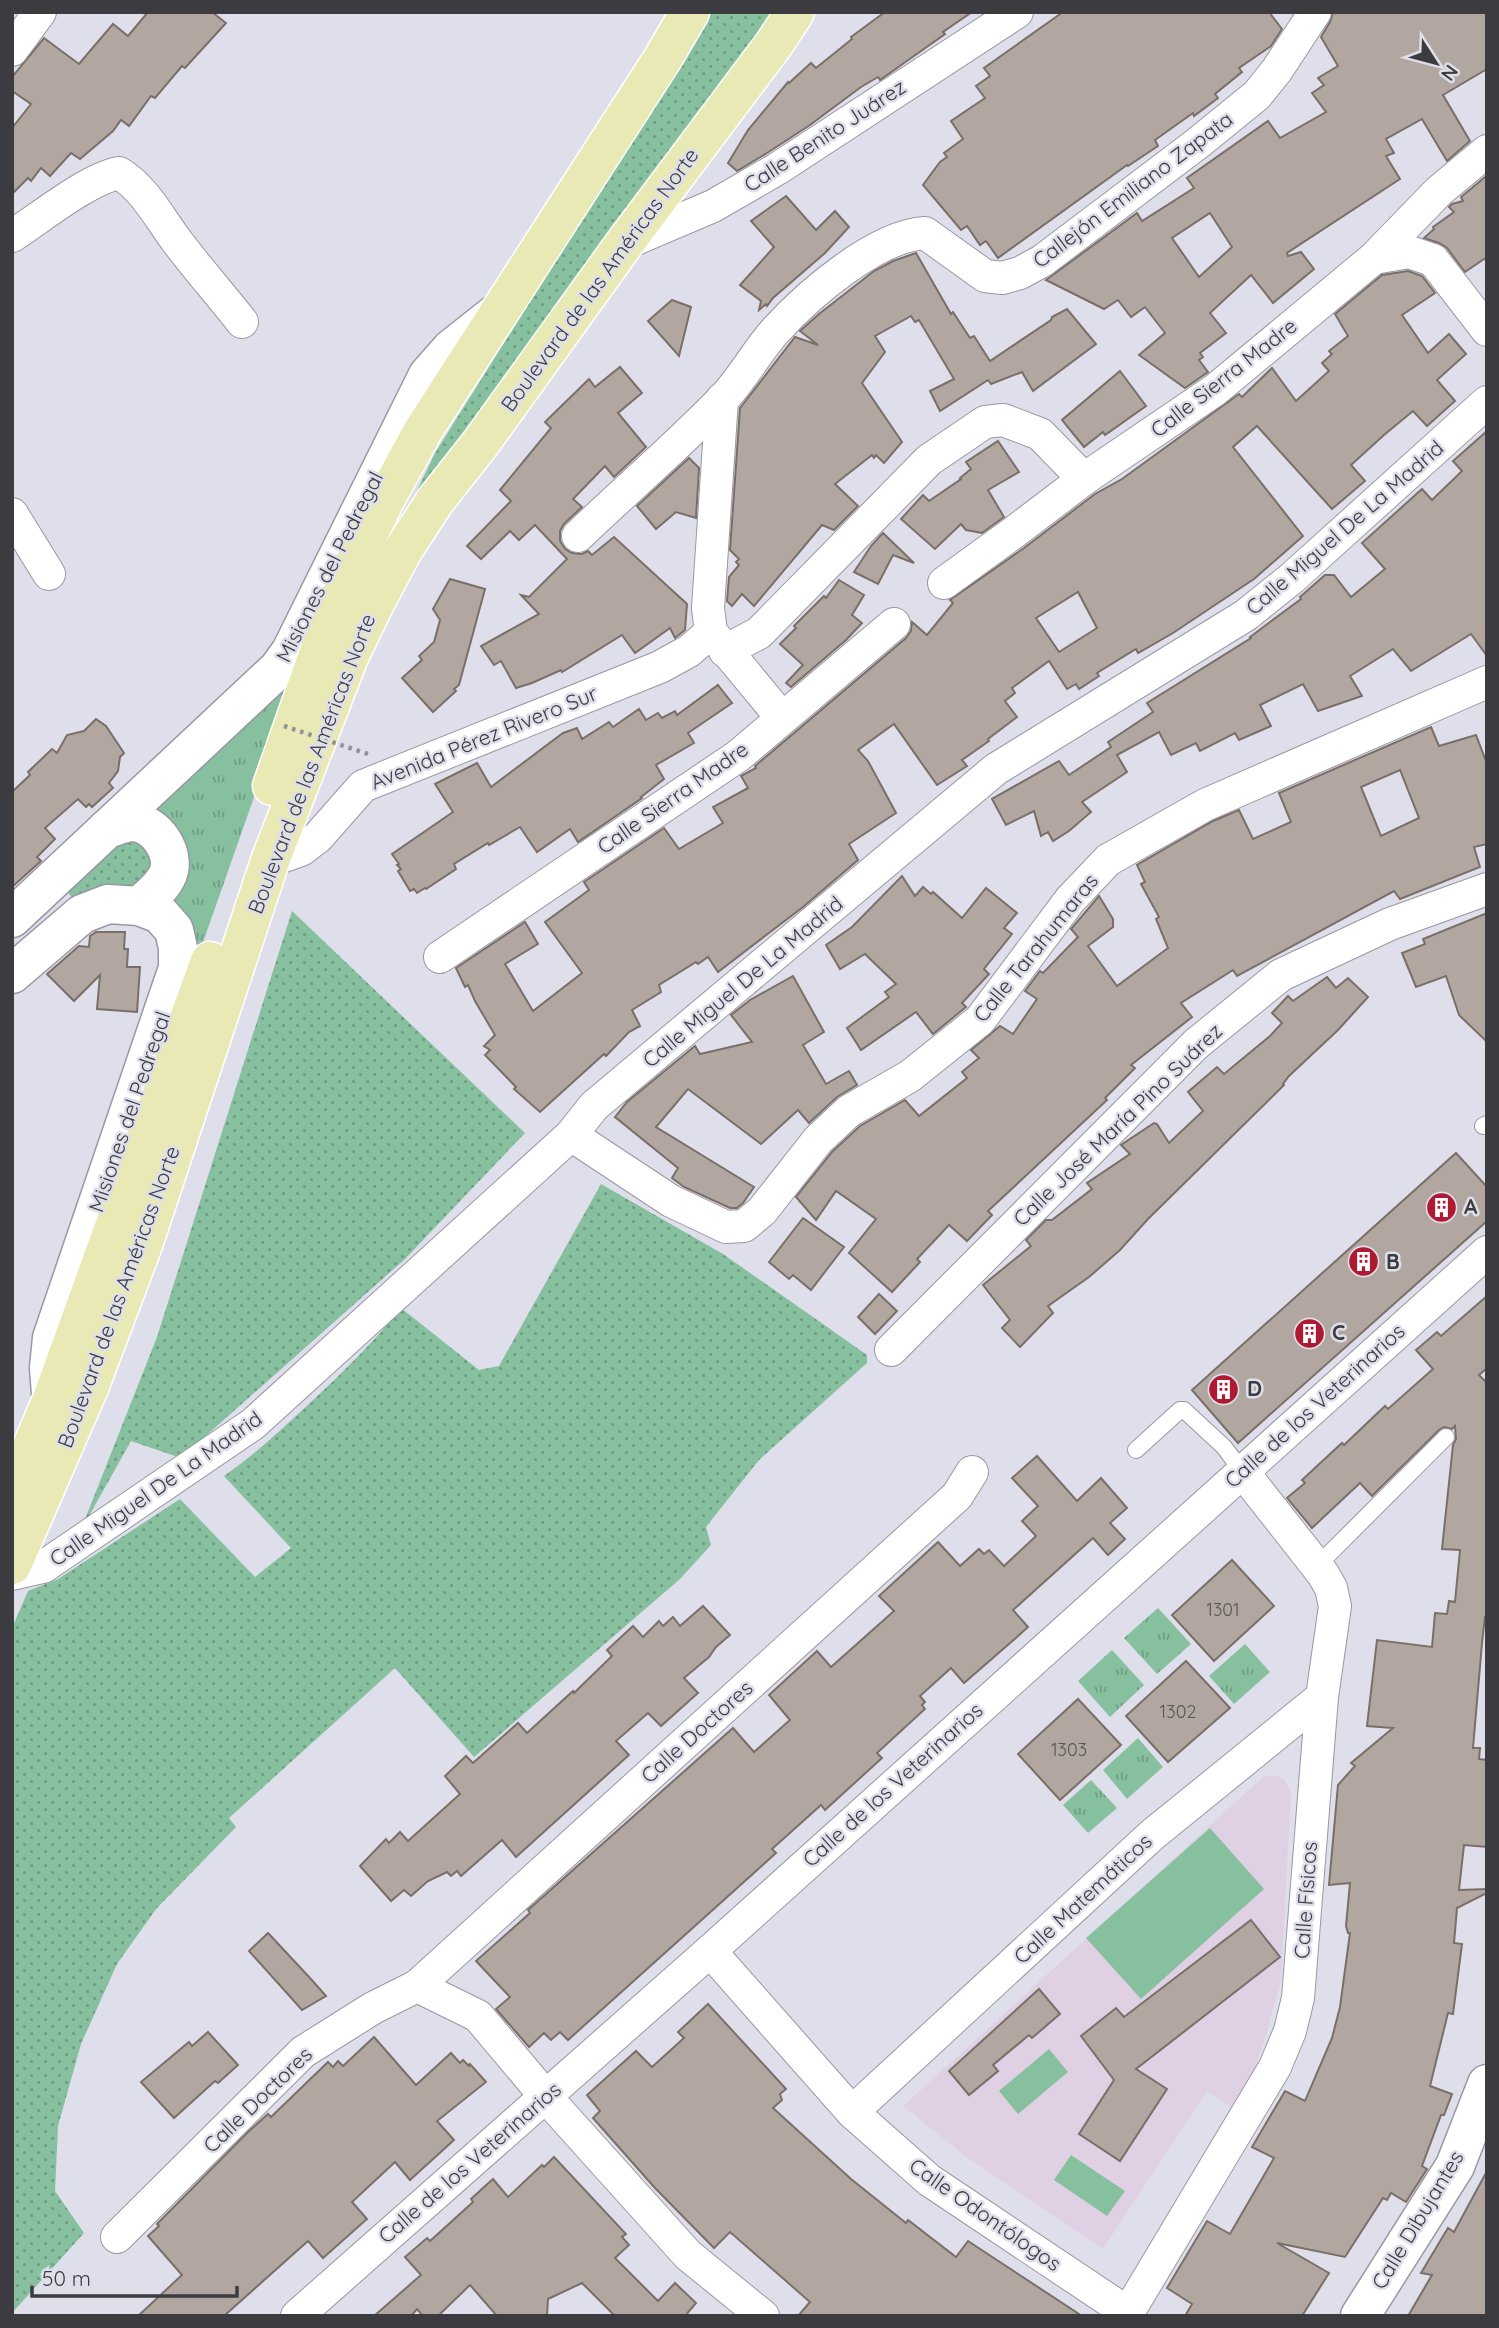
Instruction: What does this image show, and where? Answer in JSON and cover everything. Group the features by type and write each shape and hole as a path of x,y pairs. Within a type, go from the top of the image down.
{"main road":[{"name":"Boulevard de las Américas Norte","path":"12,1494 52,1399 325,635 349,576 385,500 424,429 690,12"},
{"name":"Boulevard de las Américas Norte","path":"12,1565 89,1388 143,1245 270,861 349,657 402,552 435,501 480,444 795,12"}],"street":[{"path":"12,50 40,12"},
{"name":"Calle Benito Juárez","path":"624,244 713,206 777,169 1017,12"},
{"name":"Callejón Emiliano Zapata","path":"578,536 722,399 775,331 810,297 867,254 914,233 925,233 985,276 1002,278 1020,273 1042,261 1257,95 1315,12"},
{"name":"Calle Sierra Madre","path":"944,583 1084,478 1215,390 1374,258 1439,191 1487,151"},
{"path":"12,236 80,191 119,173 152,205 177,241 242,321"},
{"path":"1374,258 1409,252 1433,260 1487,330"},
{"name":"Misiones del Pedregal","path":"12,918 278,669 291,651 428,375 451,349 498,312"},
{"path":"722,399 708,608 718,642 782,718"},
{"name":"Calle Miguel De La Madrid","path":"12,1574 43,1567 254,1424 571,1135 594,1106 996,769 1246,615 1302,569 1487,402"},
{"name":"Avenida Pérez Rivero Sur","path":"270,861 301,850 318,836 363,786 660,667 690,651 759,633 929,460 985,422 1003,421 1040,434 1084,478"},
{"path":"12,514 49,574"},
{"name":"Calle Sierra Madre","path":"440,957 738,756 894,624"},
{"name":"Calle Tarahumaras","path":"571,1135 671,1201 726,1227 744,1226 761,1212 818,1140 849,1111 910,1076 981,1020 1070,900 1108,860 1205,805 1487,682"},
{"path":"107,829 133,822 151,828 170,855 169,872 160,888 139,906"},
{"name":"Calle José María Pino Suárez","path":"891,1350 1196,1044 1281,975 1390,924 1487,889"},
{"name":"Misiones del Pedregal","path":"12,974 82,914 108,904 139,906 160,914 174,930 178,948 178,968 52,1338 49,1368 52,1399"},
{"name":"Calle de los Veterinarios","path":"297,2316 710,1951 1487,1252"},
{"name":"Calle Físicos","path":"1127,2314 1275,2067 1290,2031 1298,1998 1322,1697 1335,1606 1331,1588 1317,1566 1242,1471"},
{"name":"Calle Doctores","path":"117,2237 303,2052 373,2008 417,1986 957,1496 972,1472"},
{"name":"Calle Matemáticos","path":"852,2112 1152,1835 1322,1697"},
{"name":"Calle Odontólogos","path":"710,1951 852,2112 929,2180 1127,2314"},
{"path":"417,1986 478,2016 546,2097 688,2255 763,2316"},
{"name":"Calle Dibujantes","path":"1360,2316 1455,2166 1487,2084"}],"lane":[{"path":"1136,1450 1180,1410 1184,1410 1224,1447 1242,1471"},
{"path":"1317,1566 1446,1437"}],"path":[{"path":"284,726 371,755"}],"shaded area":[{"path":"1273,1775 1284,1779 1291,1793 1281,1980 1264,2042 1254,2069 1231,2107 1207,2091 1103,2249 965,2156 903,2106 1263,1777"}],"green space":[{"path":"712,12 780,12 386,556 435,453"},
{"path":"299,669 195,965 186,918 167,895 150,809"},
{"path":"140,837 157,862 133,889 93,890 72,897 65,890 112,842"},
{"path":"292,911 525,1133 405,1259 181,1458 131,1441 80,1532 157,1337"},
{"path":"601,1184 723,1254 867,1355 867,1363 759,1460 706,1527 711,1545 680,1579 474,1757 395,1668 229,1818 236,1827 156,1909 117,1964 81,2044 58,2126 55,2191 84,2233 12,2313 12,1628 28,1591 58,1579 180,1499 255,1577 291,1548 224,1476 323,1391 401,1308 479,1370 499,1366"},
{"path":"1158,1608 1191,1644 1157,1674 1124,1638"},
{"path":"1245,1644 1270,1672 1234,1704 1209,1676"},
{"path":"1112,1650 1144,1685 1110,1717 1078,1681"},
{"path":"1138,1738 1163,1767 1127,1799 1103,1770"},
{"path":"1091,1780 1117,1808 1088,1833 1063,1805"},
{"path":"1210,1828 1264,1889 1141,1999 1086,1938"},
{"path":"1049,2049 1068,2072 1018,2114 999,2091"},
{"path":"1071,2155 1125,2191 1107,2216 1054,2180"}],"building":[{"path":"148,12 212,12 226,23 185,68 182,66 155,98 151,96 129,126 121,120 113,131 80,159 71,153 50,176 41,168 31,181 28,178 12,194 12,128 31,104 12,91 12,77 44,38 79,64 113,24 128,36"},
{"path":"885,12 972,12 880,80 878,77 861,87 767,153 737,171 728,163 748,130 788,82 811,63 816,68"},
{"path":"1063,12 1269,12 1282,29 1271,46 1239,68 1242,72 1215,94 1218,98 1155,140 1158,146 1127,165 998,258 986,241 980,245 967,226 961,230 923,185 947,157 944,153 963,139 951,121 985,98 976,86 990,76 984,68"},
{"path":"1333,12 1487,12 1487,69 1443,95 1470,141 1447,161 1422,119 1386,139 1394,153 1386,156 1400,179 1287,253 1288,256 1301,252 1314,269 1273,303 1251,275 1210,313 1226,333 1200,353 1203,357 1199,360 1208,372 1185,388 1139,355 1165,333 1145,307 1131,317 1118,300 1104,309 1046,280 1137,213 1142,221 1194,188 1187,178 1268,121 1280,138 1326,112 1312,93 1324,85 1318,78 1338,66 1321,37","holes":["1210,213 1232,247 1199,277 1172,238"]},
{"path":"1485,177 1487,257 1465,272 1447,248 1424,238 1433,227 1454,212 1449,207 1452,204 1463,201 1461,197"},
{"path":"786,196 816,230 835,211 849,227 825,253 767,306 766,304 759,310 761,301 740,285 774,247 751,221"},
{"path":"916,253 951,314 953,312 970,338 974,336 990,361 1067,309 1096,344 1033,391 1022,372 991,384 988,380 940,411 930,391 954,379 919,320 915,322 911,316 875,336 885,352 862,383 902,442 884,463 876,455 874,458 872,455 835,484 858,506 834,530 822,525 754,606 742,594 732,606 727,601 729,577 739,565 736,562 739,559 730,550 740,408 795,337 818,345 800,331 819,314 874,271"},
{"path":"1408,271 1422,276 1435,293 1402,315 1428,353 1449,334 1466,354 1437,380 1455,401 1427,426 1413,411 1384,435 1351,465 1365,481 1332,509 1257,426 1233,447 1303,536 1254,579 1173,633 1138,653 1136,649 1097,673 1099,676 1079,689 1076,684 1067,689 1049,661 1012,688 1015,693 1005,701 1017,717 962,760 967,766 937,785 894,724 858,750 868,761 896,813 849,844 858,860 803,907 718,972 708,957 659,985 661,992 632,1010 640,1026 629,1032 606,1056 604,1054 540,1112 514,1089 516,1087 485,1055 490,1050 484,1046 495,1035 456,968 525,922 538,944 505,964 533,1011 582,973 545,922 589,890 584,882 664,828 679,849 723,823 713,807 748,788 741,776 756,768 755,766 906,638 911,631 912,622 927,635 953,603 950,600 1095,494 1122,479 1239,394 1242,397 1272,368 1296,401 1329,371 1322,363 1332,354 1329,351 1348,336 1335,314 1382,275","holes":["1078,592 1097,628 1059,652 1036,618"]},
{"path":"672,300 691,307 679,356 648,321"},
{"path":"620,367 642,393 618,413 646,447 614,477 605,466 573,499 582,507 564,524 560,531 560,541 565,549 572,553 582,554 588,551 592,555 614,537 687,604 685,630 675,638 670,628 635,653 622,635 562,672 561,670 516,688 501,661 494,665 481,646 539,614 521,595 529,597 567,559 535,525 519,540 510,531 481,559 467,546 511,501 500,490 551,428 545,422 589,379 595,387"},
{"path":"1120,371 1146,406 1084,447 1062,420"},
{"path":"1487,431 1487,656 1471,634 1411,671 1393,649 1350,676 1362,696 1318,711 1303,684 1260,705 1271,726 1239,740 1235,733 1200,751 1196,743 1171,755 1159,732 1117,755 1127,772 1082,802 1091,812 1053,841 1048,832 1041,836 1034,811 1006,825 992,799 1059,761 1069,775 1111,747 1108,742 1153,712 1147,703 1251,638 1301,599 1300,597 1325,575 1334,575 1351,597 1385,569 1362,543 1422,489 1432,500 1462,471 1453,461"},
{"path":"998,441 1019,472 988,490 1004,517 982,533 966,530 961,524 935,549 901,519 923,495 929,501 961,479 971,469 966,462"},
{"path":"689,458 699,468 696,518 676,512 656,529 637,506"},
{"path":"883,533 914,563 893,555 878,584 854,572"},
{"path":"450,579 485,589 459,685 433,712 402,678 422,660 419,656 434,642 440,620 433,609"},
{"path":"839,580 864,595 852,615 862,623 791,687 786,683 803,665 780,644 824,596 826,598"},
{"path":"718,685 732,703 688,733 694,743 656,765 664,779 642,798 578,842 570,829 537,852 520,827 454,864 456,869 426,889 417,893 414,889 410,891 392,854 453,812 435,784 477,763 491,787 563,733 577,728 582,739 609,722 613,727 639,709 646,720 658,713 662,718 675,711 677,715"},
{"path":"96,719 106,726 124,753 120,757 118,771 109,783 113,788 92,807 89,804 86,807 78,799 45,828 55,839 37,857 41,861 12,887 12,792 52,749 57,753 67,735 84,731"},
{"path":"1431,727 1439,746 1476,735 1487,764 1487,844 1474,847 1480,867 1400,899 1394,891 1237,976 1233,970 1181,1003 1192,1017 1131,1065 1135,1068 1105,1098 1107,1100 988,1211 992,1215 967,1241 949,1225 917,1259 920,1262 892,1292 849,1253 876,1219 836,1191 816,1220 796,1197 832,1152 860,1126 905,1100 919,1116 967,1078 962,1072 979,1058 971,1050 1000,1026 1013,1034 1037,999 1025,991 1040,971 1043,973 1078,937 1071,929 1099,896 1113,919 1113,927 1088,946 1117,986 1168,948 1156,919 1159,917 1141,884 1145,882 1137,865 1213,821 1239,810 1253,839 1291,822 1279,793","holes":["1400,770 1419,818 1381,836 1361,787"]},
{"path":"902,876 915,896 923,887 931,894 933,892 962,918 986,888 1017,913 1004,928 1012,934 984,969 989,974 962,1003 966,1007 933,1034 916,1012 861,1050 847,1028 889,997 885,992 896,984 865,954 840,969 826,945 852,927"},
{"path":"1487,913 1487,1042 1459,1015 1446,976 1416,987 1402,953 1425,944 1423,939"},
{"path":"96,932 125,932 127,967 140,967 137,1012 97,1009 100,975 74,1001 47,974 79,946 89,947 90,936"},
{"path":"793,976 824,1032 803,1045 826,1084 849,1071 857,1085 837,1097 809,1123 798,1110 761,1144 688,1089 656,1127 754,1187 743,1203 737,1208 730,1208 684,1187 672,1178 678,1168 615,1117 627,1102 695,1046 700,1054 752,1042 731,1015 750,1000"},
{"path":"1327,977 1336,988 1348,978 1368,997 1120,1250 1089,1277 1048,1306 1053,1313 1020,1347 1002,1328 1010,1320 983,1285 1031,1246 1026,1240 1046,1220 1052,1220 1092,1189 1087,1183 1130,1154 1121,1145 1154,1123 1169,1143 1203,1111 1188,1092 1217,1067 1224,1074 1270,1036 1282,1023 1272,1013 1288,996 1293,1001"},
{"path":"1456,1153 1487,1187 1487,1221 1238,1443 1192,1390"},
{"path":"803,1218 844,1247 811,1290 793,1275 789,1279 769,1262"},
{"path":"879,1294 897,1311 875,1334 858,1317"},
{"path":"1487,1296 1487,1368 1479,1375 1487,1383 1487,1617 1482,1643 1473,1748 1480,1748 1479,1759 1487,1760 1487,1847 1464,1845 1459,1890 1487,1889 1487,1893 1457,1908 1454,1943 1462,1944 1453,2014 1448,2013 1430,2086 1452,2094 1422,2166 1427,2169 1406,2202 1391,2193 1387,2200 1383,2198 1345,2257 1277,2243 1329,2273 1302,2316 1185,2316 1192,2304 1167,2288 1207,2221 1230,2234 1274,2158 1252,2147 1285,2091 1305,2101 1332,2038 1340,2007 1350,1933 1346,1926 1350,1883 1329,1885 1338,1785 1355,1766 1351,1763 1393,1728 1367,1726 1377,1640 1432,1647 1435,1613 1447,1614 1449,1601 1455,1602 1460,1550 1442,1549 1453,1445 1456,1439 1455,1426 1452,1429 1444,1427 1439,1430 1372,1496 1360,1483 1312,1528 1287,1498 1305,1483 1302,1480 1342,1443 1344,1445 1385,1406 1388,1409 1433,1369 1416,1350 1437,1332 1441,1336"},
{"path":"1037,1456 1077,1501 1101,1478 1127,1508 1110,1523 1125,1539 1108,1555 1093,1538 1013,1610 1028,1627 1017,1637 964,1683 951,1668 920,1696 925,1702 922,1705 925,1709 877,1753 882,1758 825,1810 821,1805 772,1849 776,1853 568,2040 560,2032 551,2040 544,2033 529,2047 496,2009 510,1997 476,1961 530,1913 528,1910 733,1728 754,1752 790,1720 769,1695 817,1651 831,1667 894,1611 879,1596 938,1542 960,1566 979,1549 984,1554 989,1550 1004,1566 1036,1536 1022,1521 1038,1506 1012,1478"},
{"path":"1232,1560 1274,1606 1214,1661 1172,1615"},
{"path":"703,1606 730,1635 684,1678 698,1693 661,1726 648,1713 616,1741 629,1755 516,1857 502,1840 461,1876 457,1871 451,1876 447,1872 428,1881 411,1896 404,1890 391,1901 360,1866 386,1839 389,1843 400,1832 408,1841 460,1794 445,1776 466,1756 473,1763 518,1723 527,1733 612,1656 607,1650 633,1626 643,1637 659,1621 663,1626 673,1617 680,1626"},
{"path":"1186,1661 1230,1708 1168,1762 1126,1716"},
{"path":"1078,1699 1121,1745 1060,1800 1018,1754"},
{"path":"1251,1920 1280,1957 1136,2069 1167,2089 1120,2161 1079,2134 1114,2080 1081,2036 1116,2008 1124,2017"},
{"path":"268,1933 326,1996 302,2010 249,1951"},
{"path":"1039,1989 1060,2014 1032,2038 1029,2035 993,2065 998,2071 969,2095 949,2071"},
{"path":"708,2004 786,2089 780,2094 782,2100 773,2108 851,2179 906,2223 908,2220 956,2257 968,2241 1082,2316 798,2316 810,2302 730,2232 714,2248 655,2188 593,2118 600,2111 587,2095 636,2051 652,2067 684,2038 678,2032"},
{"path":"208,2032 238,2065 218,2083 215,2081 174,2118 141,2082 189,2042 192,2046"},
{"path":"374,2037 416,2085 451,2053 460,2063 463,2060 469,2066 470,2064 486,2082 437,2121 454,2140 410,2180 395,2162 352,2202 367,2219 323,2258 308,2241 224,2316 138,2316 182,2275 148,2236 159,2226 157,2224 248,2132 268,2114 271,2117 328,2062 333,2067 338,2061 343,2066"},
{"path":"554,2157 626,2234 622,2237 629,2245 615,2258 658,2301 675,2283 696,2303 685,2316 615,2316 582,2283 548,2299 547,2316 497,2316 470,2285 438,2316 423,2316 417,2309 411,2316 374,2316 421,2275 405,2257 427,2238 430,2241 473,2202 471,2199 493,2179 508,2197"},
{"path":"1487,2171 1487,2316 1408,2316 1432,2275 1421,2273 1448,2228 1454,2232"}],"place":[{"name":"A","path":"1441,1207"},
{"name":"B","path":"1363,1262"},
{"name":"C","path":"1309,1333"},
{"name":"D","path":"1224,1389"}]}
